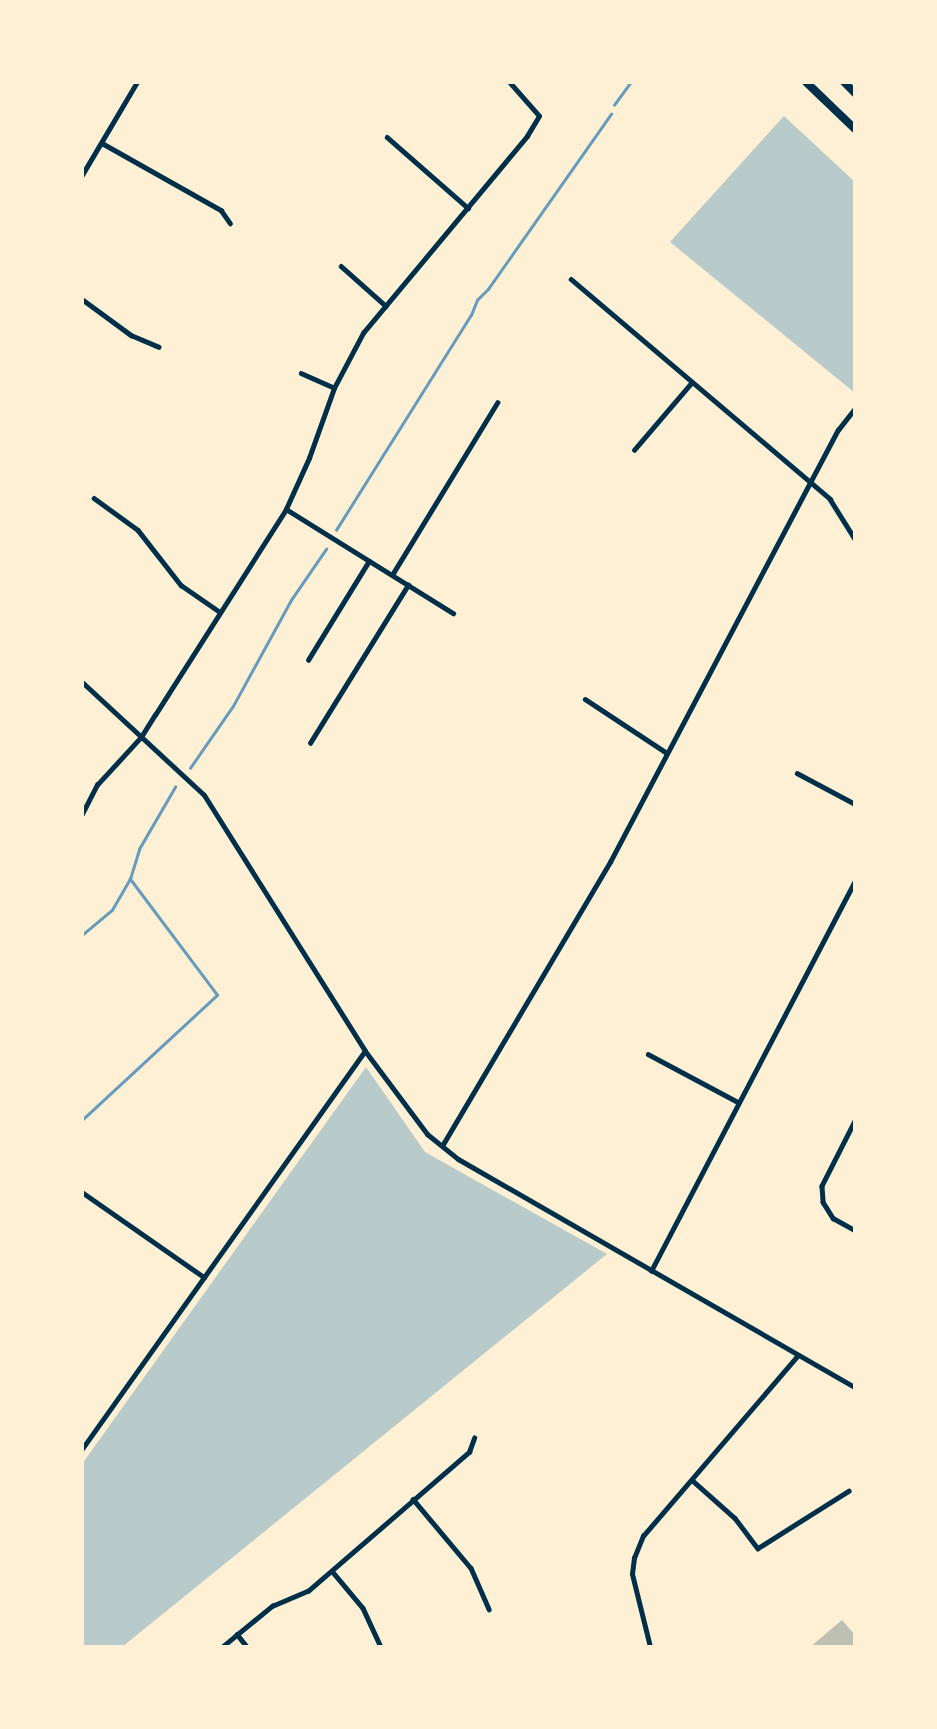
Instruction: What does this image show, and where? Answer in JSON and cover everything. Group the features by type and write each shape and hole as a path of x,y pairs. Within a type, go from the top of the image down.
{"highway":[{"path":"806,82 855,129"},
{"path":"844,82 855,93"}],"street":[{"path":"82,176 137,82"},
{"path":"82,814 97,785 141,737 286,509 309,458 334,388 363,333 527,136 539,116 509,82"},
{"path":"387,137 468,208"},
{"path":"103,143 221,210 230,223"},
{"path":"341,266 386,306"},
{"path":"571,279 830,499 855,539"},
{"path":"82,299 131,335 159,347"},
{"path":"301,373 334,388"},
{"path":"634,450 692,382"},
{"path":"392,575 497,403"},
{"path":"442,1146 610,862 810,481 838,430 855,408"},
{"path":"93,498 138,530 181,585 220,612"},
{"path":"286,509 453,613"},
{"path":"308,660 369,561"},
{"path":"310,743 408,585"},
{"path":"82,682 204,795 365,1051 427,1134 458,1159 855,1387"},
{"path":"585,699 667,753"},
{"path":"797,773 855,804"},
{"path":"651,1272 855,881"},
{"path":"82,1449 365,1051"},
{"path":"648,1054 738,1102"},
{"path":"855,1121 822,1186 823,1202 833,1217 855,1230"},
{"path":"82,1192 204,1277"},
{"path":"650,1647 635,1592 634,1558 643,1536 798,1355"},
{"path":"222,1647 272,1606 309,1591 469,1452 474,1438"},
{"path":"691,1480 736,1518 758,1548 848,1491"},
{"path":"413,1499 471,1568 489,1609"},
{"path":"332,1571 363,1608 381,1647"},
{"path":"237,1634 247,1647"}],"shaded area":[{"path":"784,116 855,182 855,393 670,242"},
{"path":"366,1067 425,1152 607,1254 122,1647 82,1647 82,1464"}],"building":[{"path":"842,1620 855,1635 855,1647 810,1647"}],"waterway":[{"path":"614,105 631,82"},
{"path":"336,530 471,315 477,300 488,289 611,114"},
{"path":"190,768 233,706 291,600 326,549"},
{"path":"82,935 112,910 130,879 139,849 175,787"},
{"path":"82,1120 217,995 130,879"}]}
